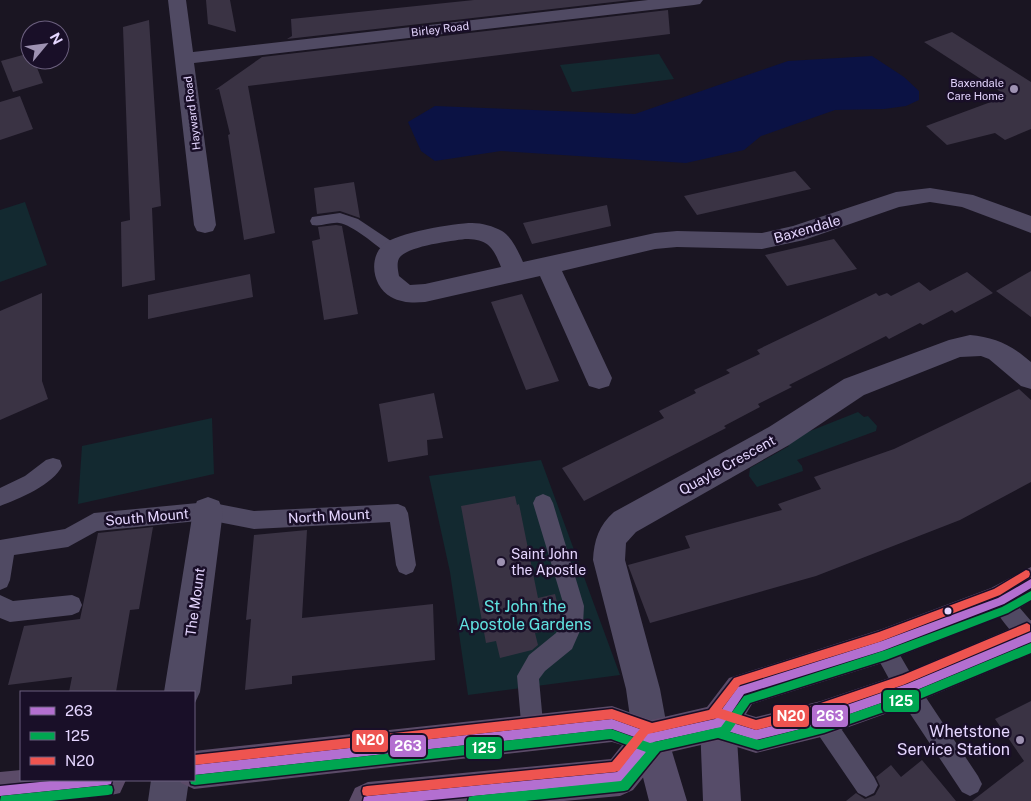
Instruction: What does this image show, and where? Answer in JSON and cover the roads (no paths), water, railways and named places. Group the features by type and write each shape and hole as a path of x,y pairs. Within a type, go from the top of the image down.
{"main road":[{"path":"722,801 718,722 741,690 882,646 1001,600 1031,583"},
{"path":"195,770 612,724 651,738 718,722 756,735 821,719 907,688 1031,637"},
{"path":"368,801 620,777 651,738"},
{"path":"651,738 668,801"},
{"path":"0,791 98,781"}],"street":[{"name":"Hayward Road","path":"177,0 205,225"},
{"name":"Birley Road","path":"185,58 694,0"},
{"name":"Baxendale","path":"392,249 386,260 385,272 392,285 406,293 425,293 654,241 677,239 762,241 796,234 896,200 930,194 965,200 1031,225"},
{"path":"392,249 422,239 470,230 485,233 496,238 504,248 514,272"},
{"path":"547,265 599,378"},
{"name":"Quayle Crescent","path":"651,738 643,689 609,560 609,544 614,531 625,522 779,436 854,387 958,347 972,344 985,346 1001,352 1031,378"},
{"name":"The Mount","path":"182,691 208,511"},
{"path":"167,801 170,781"}],"lane":[{"path":"317,221 340,218 352,223 392,249"},
{"path":"0,497 32,482 53,466"},
{"path":"533,734 528,676 537,663 564,640 572,624 574,606 543,503"},
{"name":"North Mount","path":"208,511 254,520 398,513 406,565"},
{"name":"South Mount","path":"0,580 5,547 68,538 94,522 208,511"},
{"path":"1001,600 1031,637"},
{"path":"0,605 10,612 72,605"},
{"path":"882,646 907,688 970,784"},
{"path":"821,719 866,785"}],"place":[{"name":"Baxendale Care Home","path":"1014,89"},
{"name":"Saint John the Apostle","path":"501,562"},
{"name":"Whetstone Service Station","path":"1020,740"}],"park label":[{"name":"St John the Apostole Gardens","path":"525,615"}]}
